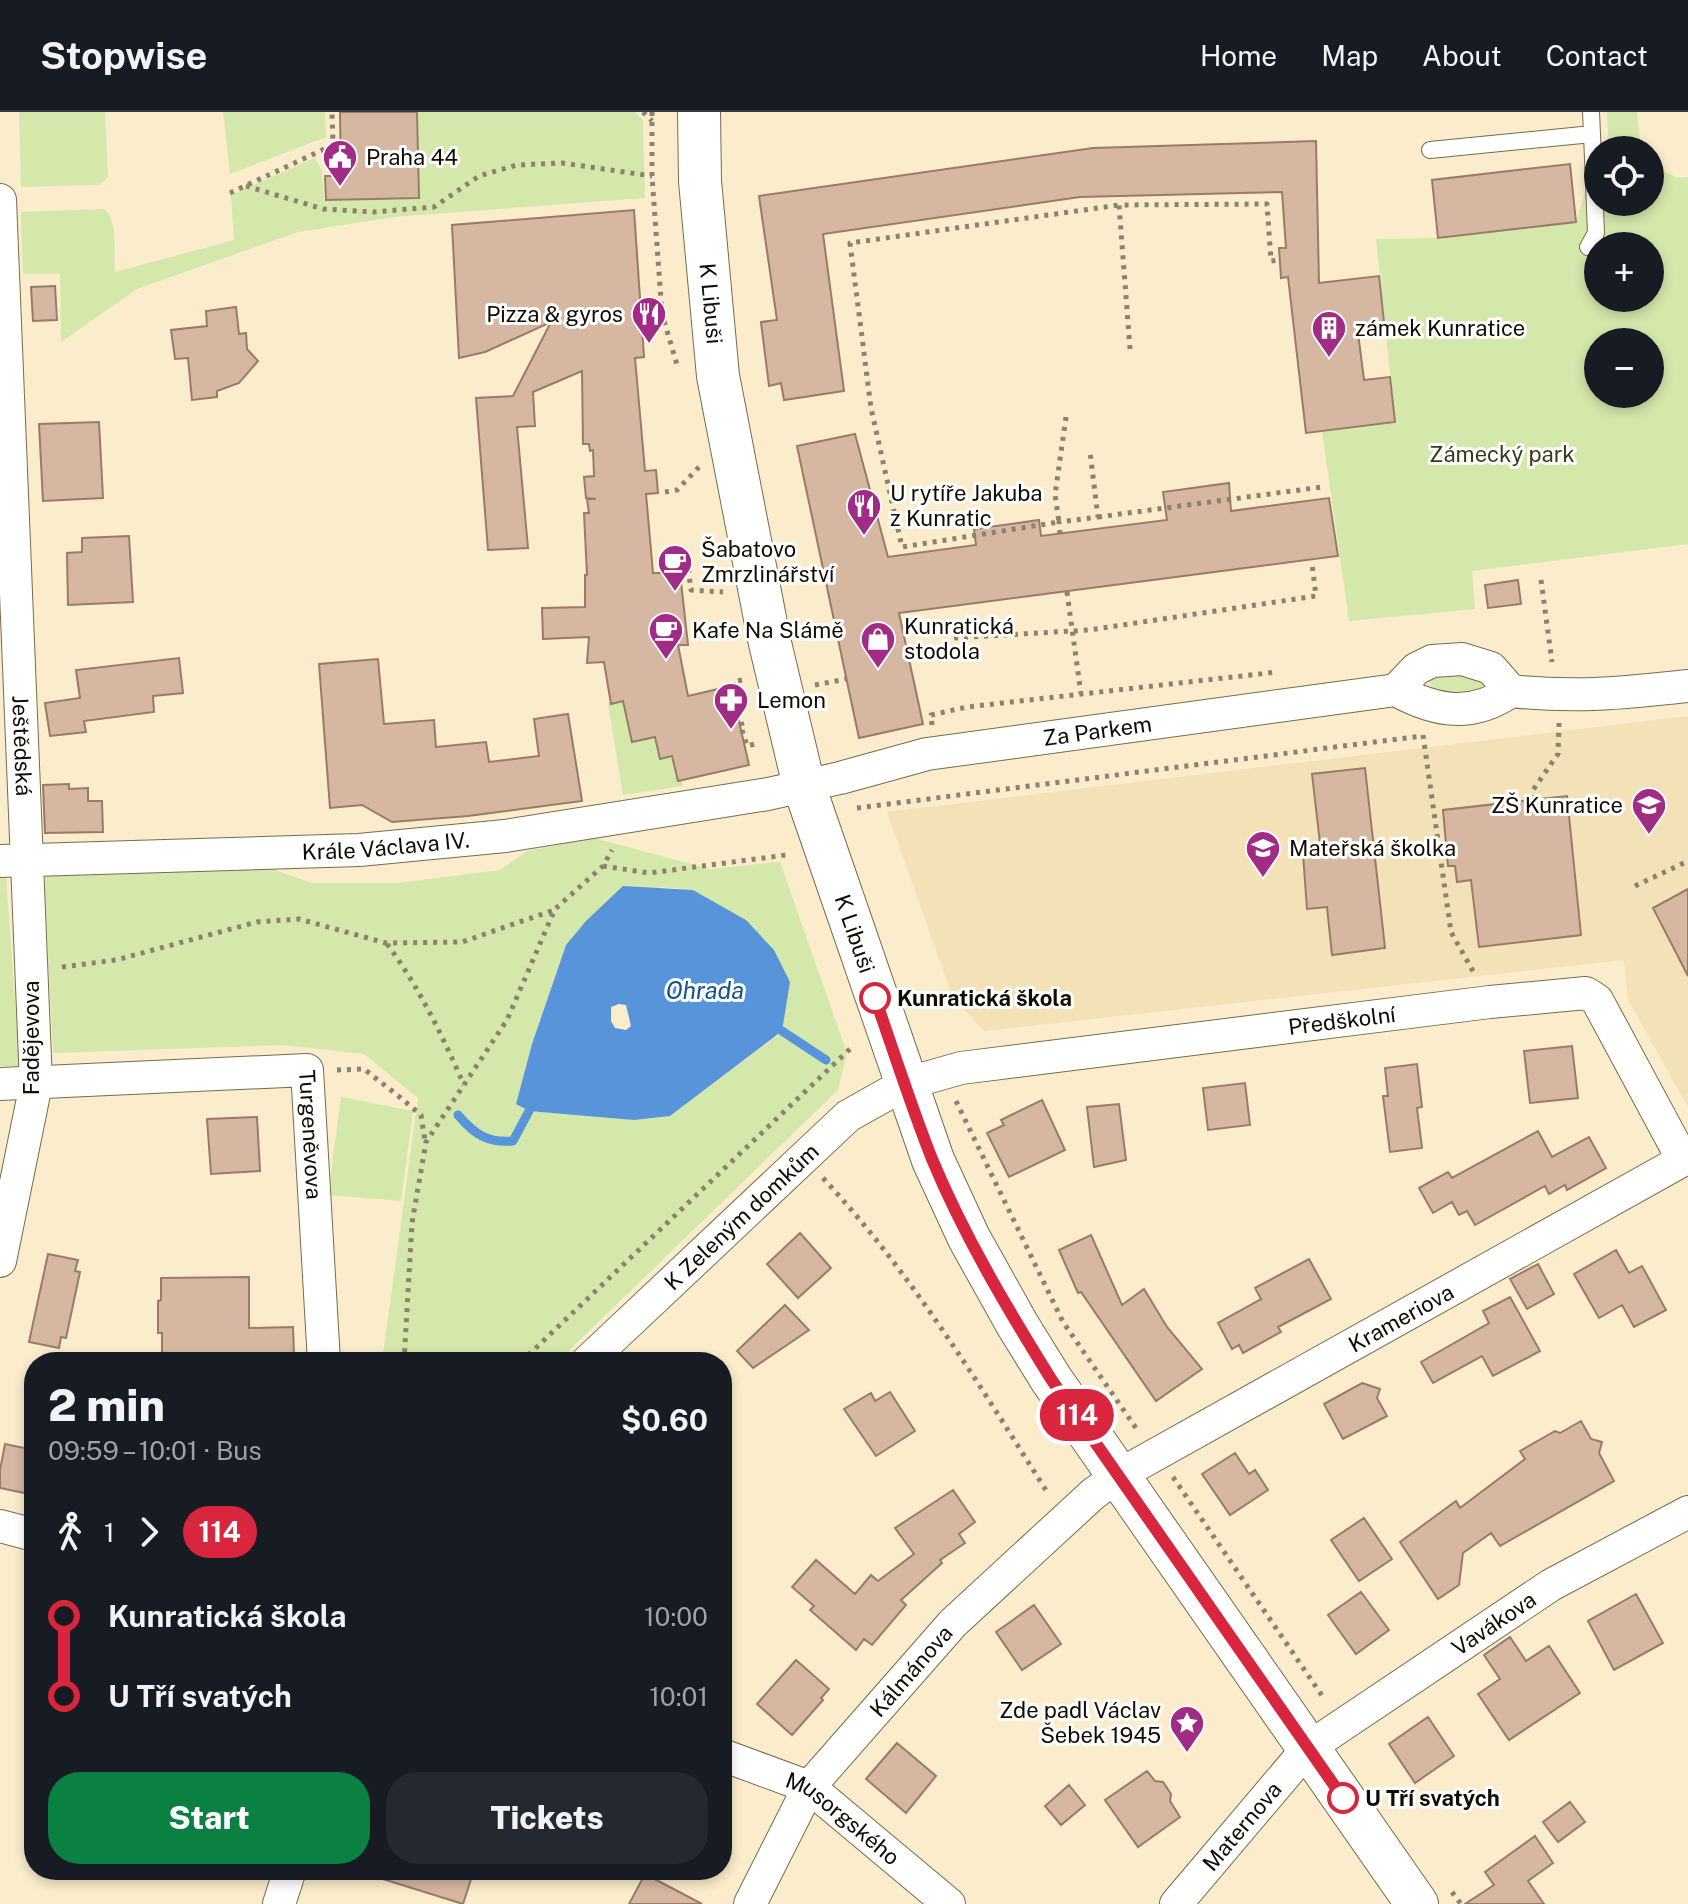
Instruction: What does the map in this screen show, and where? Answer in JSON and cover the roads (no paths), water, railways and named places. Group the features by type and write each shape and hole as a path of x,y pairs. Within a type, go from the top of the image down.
{"street":[{"name":"K Libuši","path":"699,112 700,181 718,376 769,639 786,790 933,1160 969,1238 1024,1335 1417,1904"},
{"name":"Ještědská","path":"0,200 14,860"},
{"path":"1407,697 1416,669 1432,661 1462,659 1491,668 1511,691 1556,696 1615,694 1688,686"},
{"name":"Za Parkem","path":"786,790 927,754 1407,697 1468,710 1497,701 1511,691"},
{"name":"Krále Václava IV.","path":"14,860 359,850 505,836 786,790"},
{"name":"Fadějevova","path":"0,1261 36,1084 31,971 14,860"},
{"name":"Předškolní","path":"905,1084 961,1068 1573,992 1586,993 1597,1000 1683,1160"},
{"name":"Turgeněvova","path":"0,1084 307,1070 323,1352"},
{"name":"K Zeleným domkům","path":"597,1352 848,1116 905,1084"},
{"name":"Krameriova","path":"1119,1475 1683,1160"},
{"name":"Kálmánova","path":"750,1904 809,1787 953,1623 1064,1519 1119,1475"},
{"name":"Vavákova","path":"1308,1748 1551,1585 1688,1512"},
{"path":"0,1526 24,1532"},
{"name":"Maternova","path":"1176,1904 1308,1748"},
{"name":"Musorgského","path":"732,1759 809,1787 949,1904"},
{"path":"279,1904 287,1880"}],"lane":[{"path":"1591,112 1596,232"},
{"path":"1430,150 1592,134"}],"water":[{"name":"Ohrada","path":"623,886 693,890 746,920 774,950 790,982 782,1031 670,1116 634,1120 529,1111 516,1104 532,1044 566,945","holes":["626,1005 631,1026 626,1030 615,1028 611,1021 611,1007"]}],"waterway":[{"path":"782,1031 826,1060"},
{"path":"458,1115 482,1136 496,1141 513,1141 529,1111"}],"place":[{"name":"Praha 44","path":"340,188"},
{"name":"Pizza & gyros","path":"649,345"},
{"name":"zámek Kunratice","path":"1329,359"},
{"name":"U rytíře Jakuba z Kunratic","path":"864,537"},
{"name":"Šabatovo Zmrzlinářství","path":"675,593"},
{"name":"Kafe Na Slámě","path":"666,661"},
{"name":"Kunratická stodola","path":"878,670"},
{"name":"Lemon","path":"731,731"},
{"name":"ZŠ Kunratice","path":"1649,836"},
{"name":"Mateřská školka","path":"1263,879"},
{"name":"Kunratická škola","path":"875,998"},
{"name":"Zde padl Václav Šebek 1945","path":"1187,1754"},
{"name":"U Tří svatých","path":"1343,1798"}],"park label":[{"name":"Zámecký park","path":"1502,454"}]}
